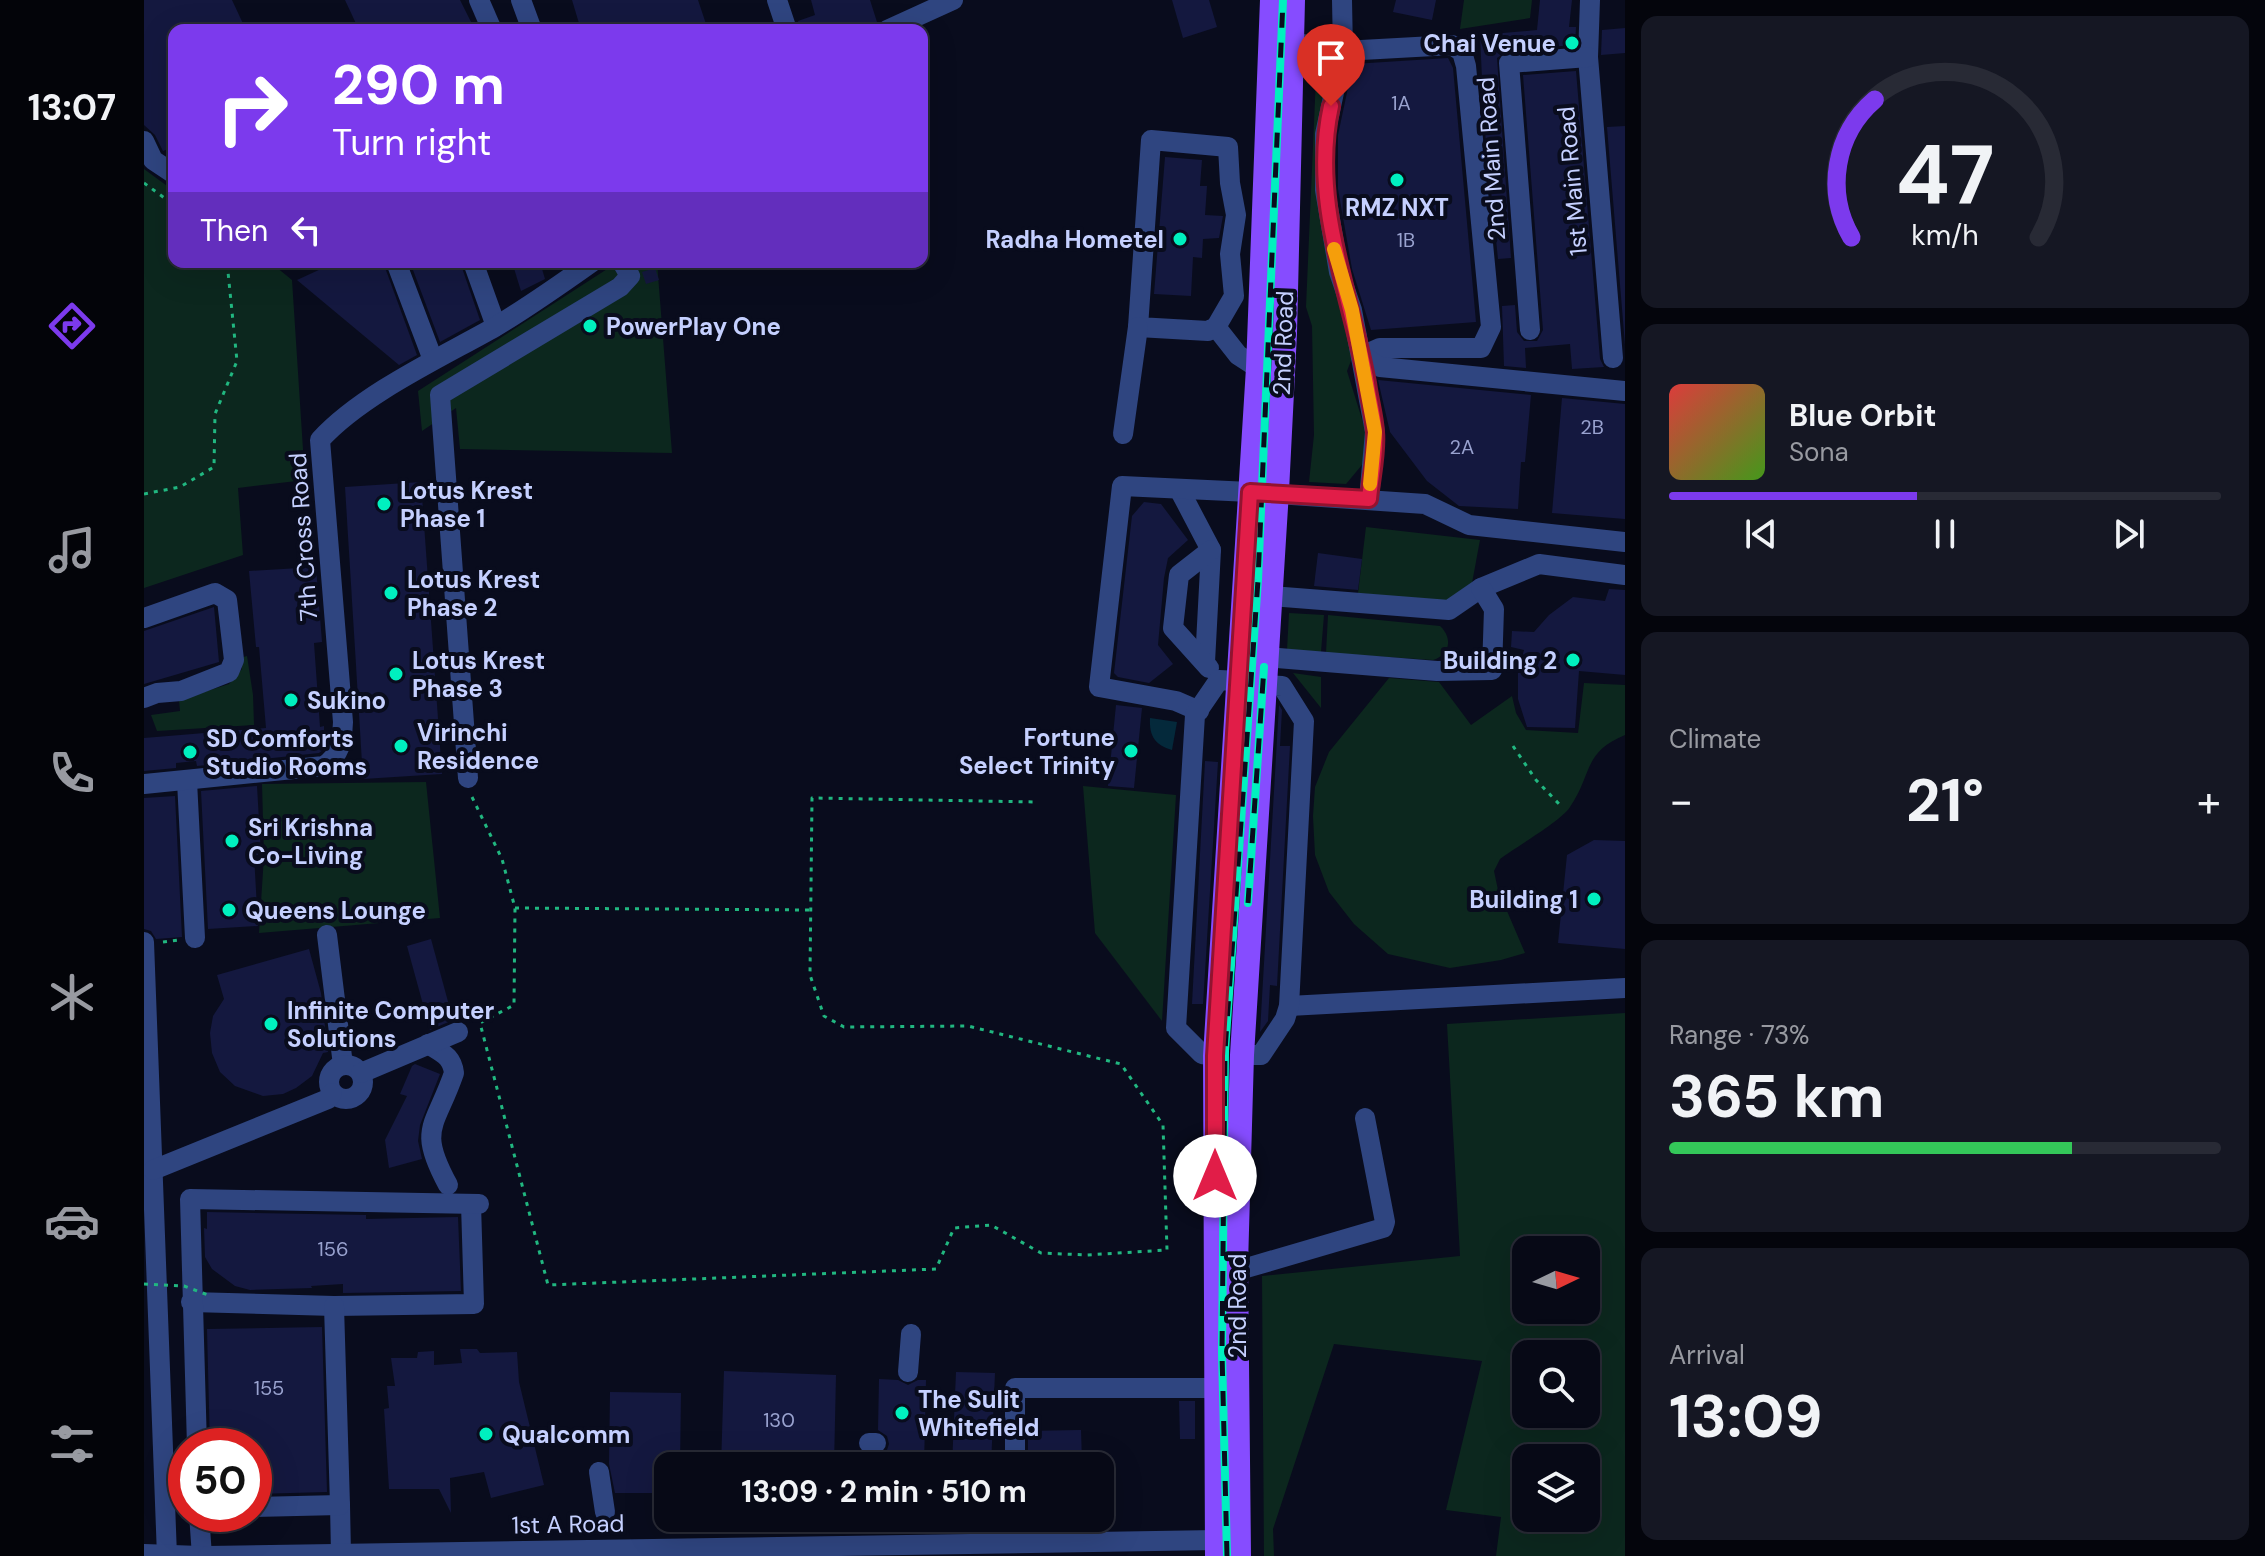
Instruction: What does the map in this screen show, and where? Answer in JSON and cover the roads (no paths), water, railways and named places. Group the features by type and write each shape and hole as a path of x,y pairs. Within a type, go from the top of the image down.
{"main road":[{"name":"2nd Road","path":"1217,1548 1215,1056 1241,682 1258,368 1272,0"},
{"name":"2nd Road","path":"1239,1556 1236,1271 1242,1055 1241,682 1265,657 1271,596 1285,333 1293,0"},
{"path":"1250,492 1277,494"}],"street":[{"path":"479,0 489,24"},
{"path":"521,0 530,24"},
{"path":"777,0 785,24"},
{"path":"900,24 953,0"},
{"path":"1342,0 1343,51 1325,134 1325,190 1339,272 1352,310 1375,432 1369,499"},
{"name":"1st Main Road","path":"1590,0 1588,57 1613,358"},
{"path":"1292,42 1343,51 1452,45 1462,52 1466,66 1491,327 1481,348 1380,348 1362,356"},
{"name":"2nd Main Road","path":"1530,330 1509,63 1588,57"},
{"path":"1123,434 1138,327 1151,140 1228,147 1236,215 1230,254 1234,296 1216,327 1208,331 1138,327"},
{"path":"144,141 153,160 168,170"},
{"path":"398,268 433,360"},
{"path":"475,268 496,326"},
{"name":"7th Cross Road","path":"144,784 324,766 337,756 343,722 320,440 349,415 433,360 496,326 583,268"},
{"path":"468,778 440,395 620,287 630,276 625,268"},
{"path":"1216,327 1238,355 1258,368"},
{"path":"1362,356 1380,367 1625,391"},
{"path":"1199,711 1176,701 1099,687 1122,486 1250,492"},
{"path":"1179,489 1211,550 1205,662"},
{"path":"1277,494 1425,504 1469,525 1625,542"},
{"path":"1211,550 1179,575 1173,628 1205,662 1241,682 1282,686 1304,721 1289,1006 1285,1019 1261,1055 1242,1055"},
{"path":"1271,596 1449,610 1481,588 1539,564 1625,575"},
{"path":"1265,657 1437,671 1492,670 1494,609 1481,588"},
{"path":"144,618 215,593 227,600 234,660 229,672 181,691 157,693 144,698"},
{"name":"2nd Road","path":"1215,1056 1202,1054 1176,1028 1195,715 1241,682"},
{"path":"187,781 195,938"},
{"path":"327,935 352,1069 363,1086 356,1097 343,1099 332,1093"},
{"path":"144,942 154,1200 153,1437 167,1555"},
{"path":"1289,1006 1625,988"},
{"path":"153,1170 328,1099 332,1093 329,1079 337,1068 352,1069 458,1032"},
{"path":"428,1044 449,1056 453,1064 454,1073 431,1129 430,1140 432,1152 448,1185"},
{"path":"1236,1271 1383,1228 1385,1222 1365,1118"},
{"path":"190,1199 199,1298 197,1428"},
{"path":"154,1200 475,1204 474,1304 334,1306 199,1298"},
{"path":"334,1306 341,1554"},
{"path":"908,1372 911,1334"},
{"path":"1015,1452 1015,1388 1216,1388"},
{"path":"599,1472 605,1512"},
{"path":"272,1507 340,1505"},
{"path":"201,1532 203,1556"},
{"path":"1015,1532 1015,1543"},
{"name":"1st A Road","path":"144,1554 424,1554 1015,1543 1217,1548"}],"water":[{"path":"1150,718 1177,722 1172,750 1154,739"}],"railway":[{"path":"1227,1556 1222,1353 1225,1051 1258,580 1283,0"},
{"path":"1248,903 1264,667"}],"place":[{"name":"Chai Venue","path":"1572,43"},
{"name":"RMZ NXT","path":"1397,180"},
{"name":"Radha Hometel","path":"1180,239"},
{"name":"PowerPlay One","path":"590,326"},
{"name":"Lotus Krest Phase 1","path":"384,504"},
{"name":"Lotus Krest Phase 2","path":"391,593"},
{"name":"Building 2","path":"1573,660"},
{"name":"Lotus Krest Phase 3","path":"396,674"},
{"name":"Sukino","path":"291,700"},
{"name":"Virinchi Residence","path":"401,746"},
{"name":"Fortune Select Trinity","path":"1131,751"},
{"name":"SD Comforts Studio Rooms","path":"190,752"},
{"name":"Sri Krishna Co-Living","path":"232,841"},
{"name":"Building 1","path":"1594,899"},
{"name":"Queens Lounge","path":"229,910"},
{"name":"Infinite Computer Solutions","path":"271,1024"},
{"name":"The Sulit Whitefield","path":"902,1413"},
{"name":"Qualcomm","path":"486,1434"}]}
